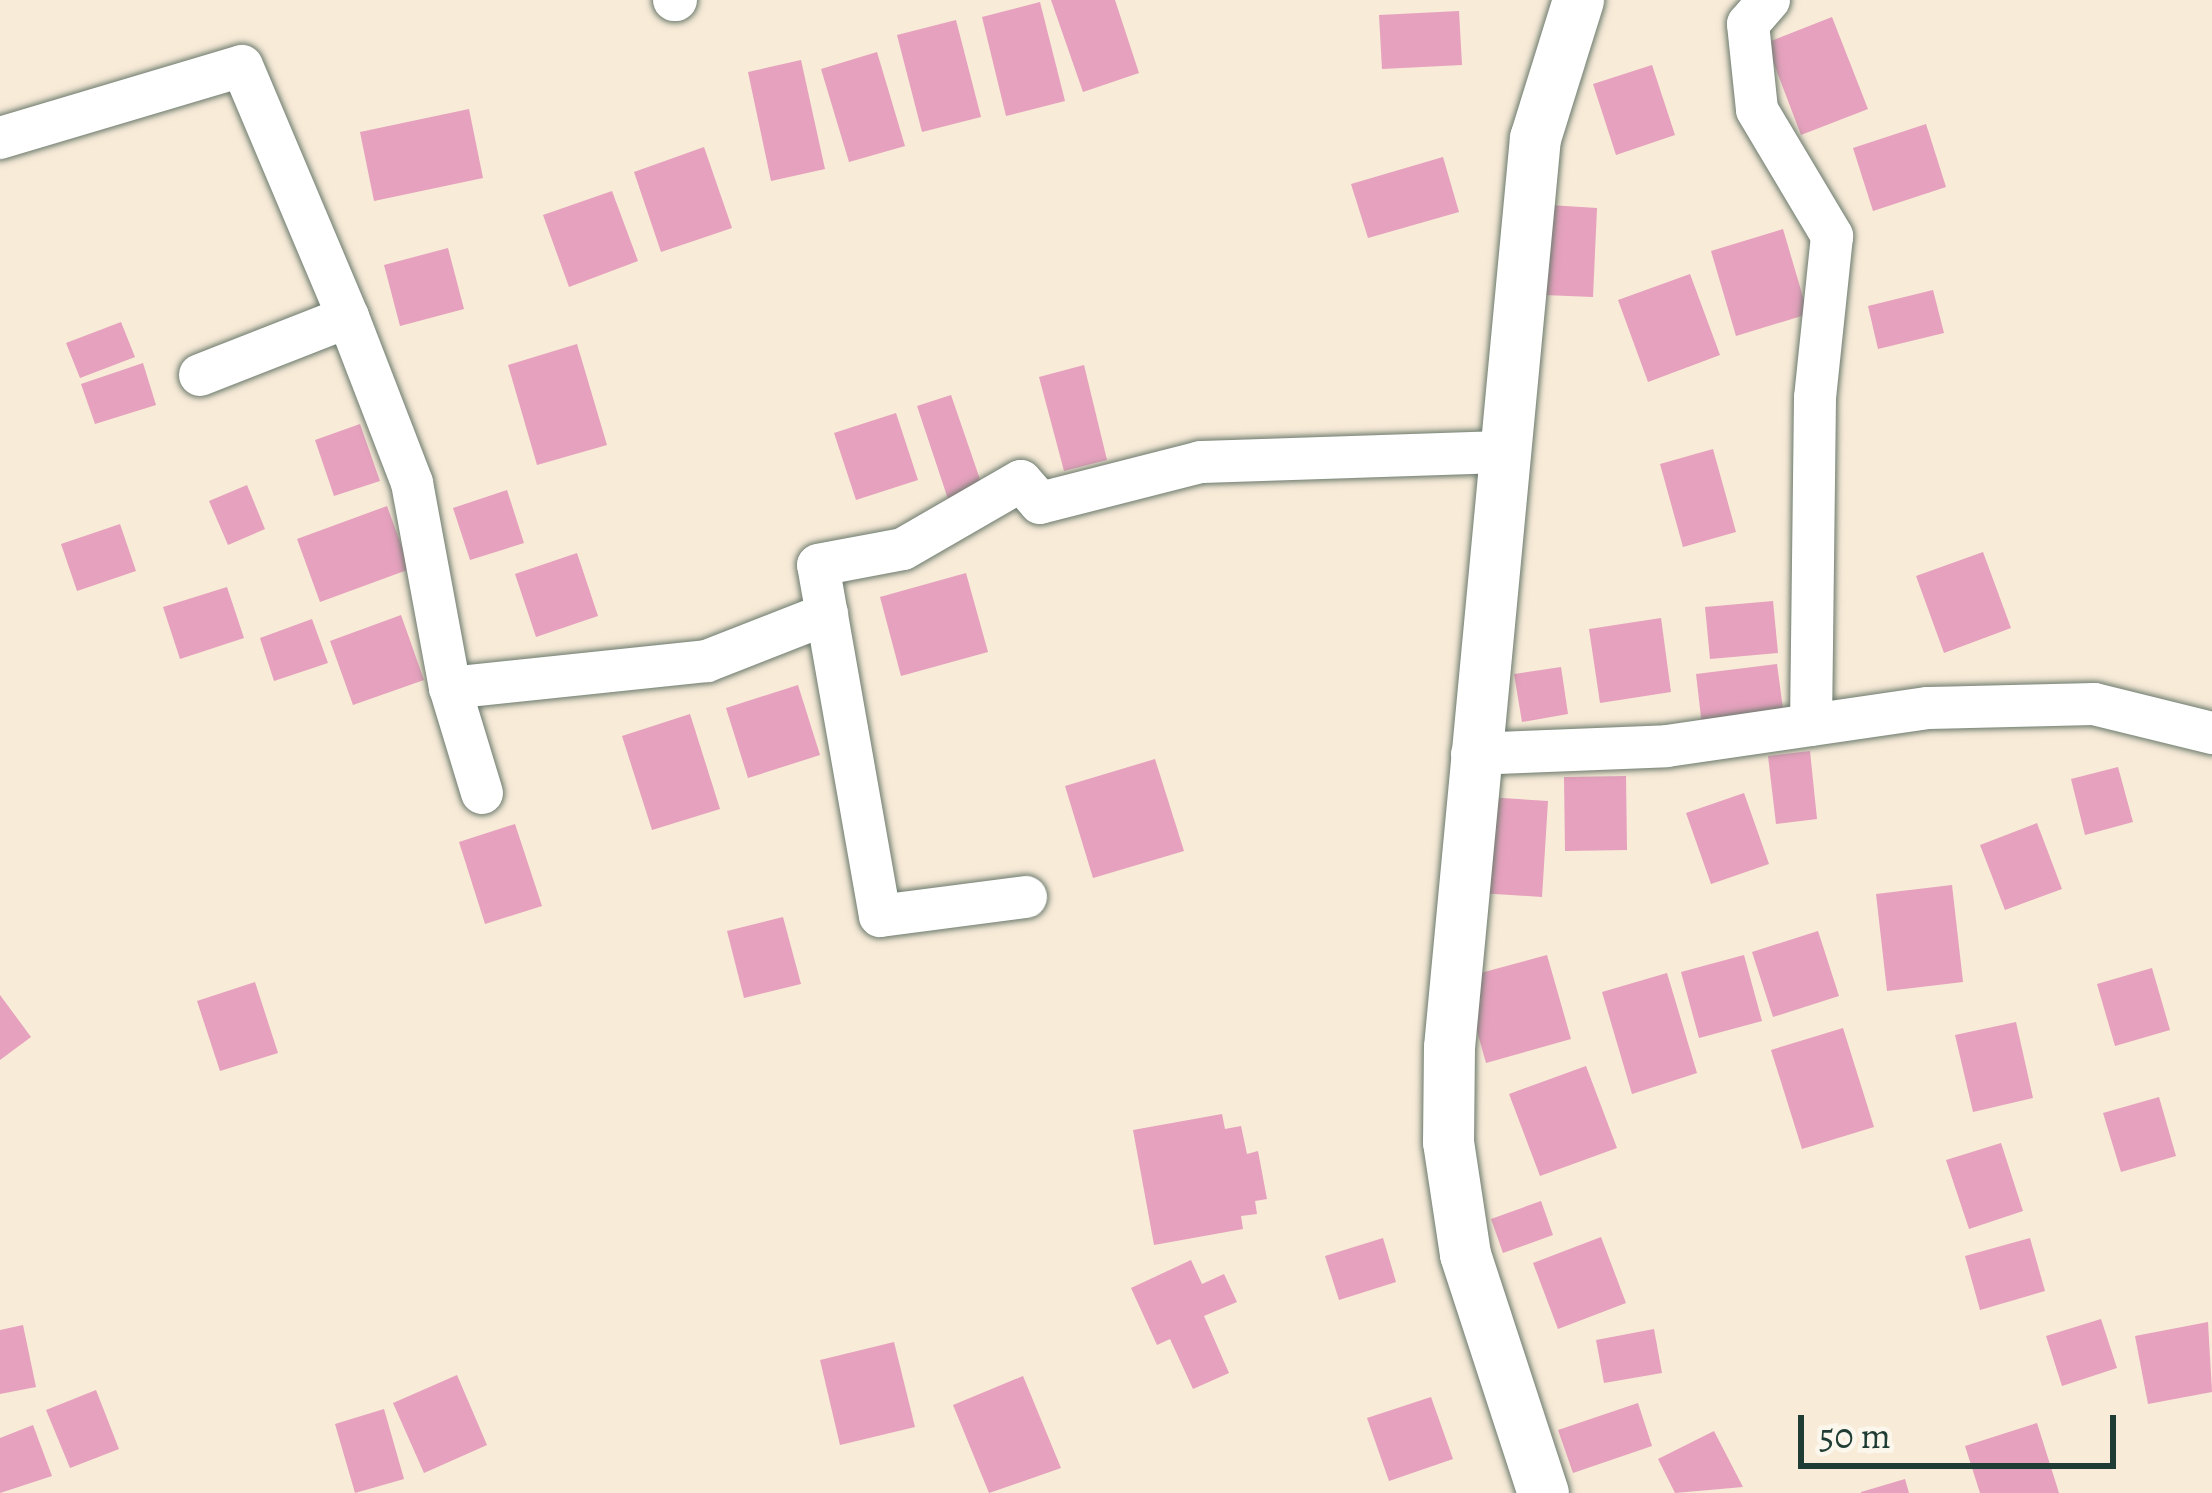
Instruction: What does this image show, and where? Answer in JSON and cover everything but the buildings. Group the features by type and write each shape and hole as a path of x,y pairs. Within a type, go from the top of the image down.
{"street":[{"path":"1543,1493 1465,1254 1448,1142 1472,754 1534,138 1578,0"},
{"path":"1769,0 1748,24 1757,110 1832,236 1815,398 1811,725"},
{"path":"0,138 242,66 412,483 450,688 482,793"},
{"path":"200,375 348,317"},
{"path":"1026,897 880,916 818,565 903,549 1021,481 1040,502 1201,462 1503,452"},
{"path":"450,688 706,661 827,614"},
{"path":"1472,754 1667,746 1928,709 2094,704 2212,733"}]}
